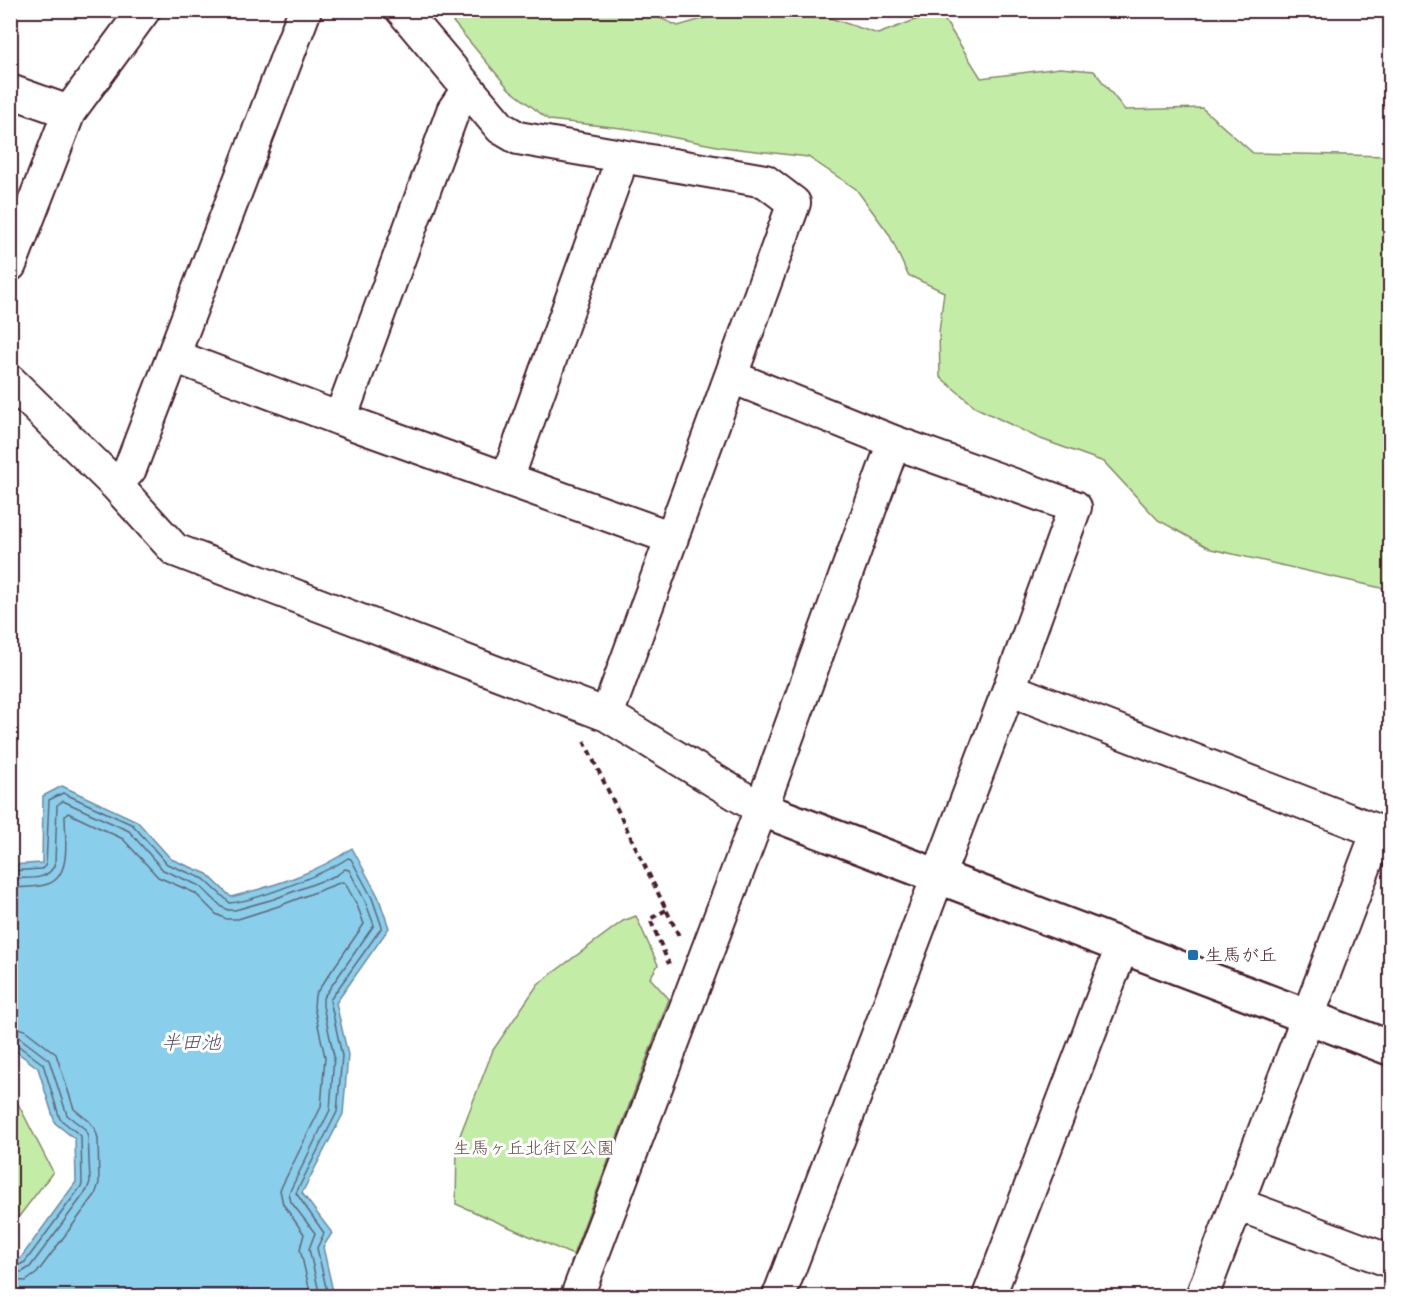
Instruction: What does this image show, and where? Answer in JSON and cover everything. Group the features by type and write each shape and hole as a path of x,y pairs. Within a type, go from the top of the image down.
{"street":[{"path":"10,265 69,112 144,10"},
{"path":"116,485 130,469 305,10"},
{"path":"402,10 501,128 518,138 765,181 794,203 607,715"},
{"path":"339,419 453,111 468,89"},
{"path":"10,91 69,112"},
{"path":"507,478 617,173 620,156"},
{"path":"174,356 339,419 672,538"},
{"path":"732,377 894,442 1075,507 1009,689 779,1296"},
{"path":"10,381 116,485 175,550 607,715 761,809 1390,1048"},
{"path":"577,1296 685,971 761,809 894,442"},
{"path":"1009,689 1384,834 1306,1017 1202,1296"},
{"path":"989,1296 1122,947"},
{"path":"1237,1204 1390,1261"}],"path":[{"path":"584,741 666,910 685,971"},
{"path":"666,910 650,919 685,971"}],"green space":[{"path":"444,11 644,11 678,26 730,11 809,11 878,34 939,11 981,78 1060,68 1094,71 1125,110 1202,108 1253,153 1390,156 1390,590 1211,549 1158,520 1104,462 1038,438 977,408 940,377 939,332 944,292 908,275 889,234 856,189 808,157 722,147 630,129 549,120 509,89"},
{"name":"生馬ヶ丘北街区公園","path":"636,916 658,965 650,978 669,999 573,1255 456,1204 457,1143 493,1050 538,984 623,921"},
{"path":"10,1088 53,1172 11,1227 10,1227"}],"water":[{"name":"半田池","path":"62,786 137,821 171,859 207,874 231,897 309,872 352,848 378,896 389,928 336,1003 348,1055 343,1114 302,1193 332,1233 323,1247 334,1296 11,1296 11,1257 20,1259 76,1182 75,1139 55,1123 38,1068 10,1047 11,865 42,863 43,796"}],"place":[{"name":"生馬が丘","path":"1193,955"}]}
